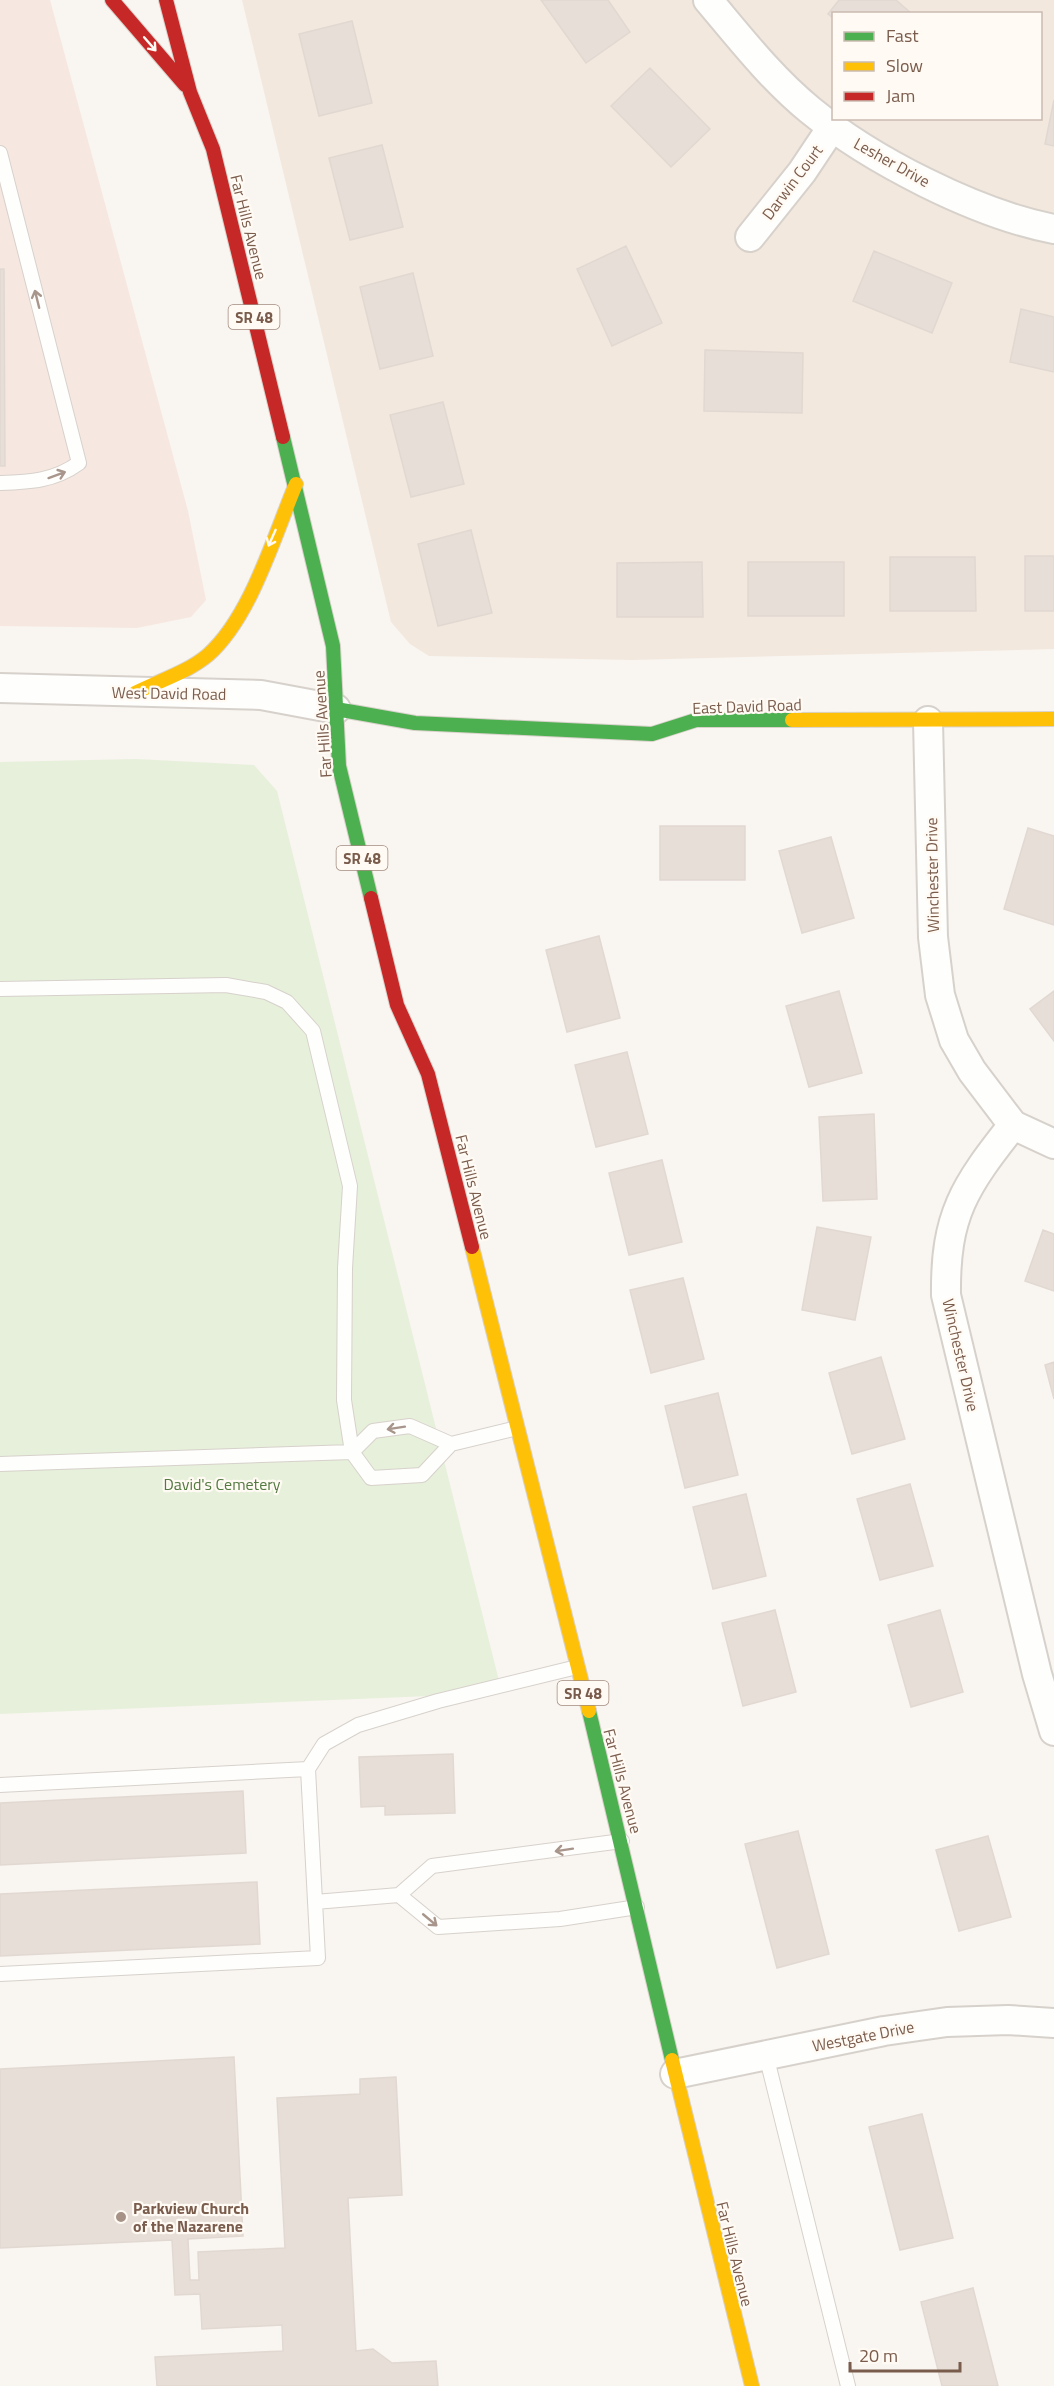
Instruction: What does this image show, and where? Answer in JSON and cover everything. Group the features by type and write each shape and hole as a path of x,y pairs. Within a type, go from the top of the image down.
{"main road":[{"path":"111,0 190,92"},
{"name":"Far Hills Avenue","path":"166,0 190,92 213,149 296,484 333,646 339,766 397,1005 428,1074 622,1841 675,2074 752,2386"},
{"path":"135,693 208,656 230,629 242,607 296,484"},
{"name":"East David Road","path":"336,709 415,723 652,734 696,720 928,722 1054,719"}],"street":[{"name":"Lesher Drive","path":"708,0 765,68 809,110 832,127 910,175 980,206 1054,229"},
{"name":"Darwin Court","path":"750,237 802,172 832,127"},
{"name":"West David Road","path":"0,688 261,695 336,709"},
{"name":"Winchester Drive","path":"928,722 933,937 940,995 954,1040 972,1071 1013,1125 981,1166 954,1215 945,1256 946,1295 1034,1663 1054,1731"},
{"path":"1013,1125 1054,1144"},
{"name":"Westgate Drive","path":"675,2074 884,2031 947,2022 1008,2020 1054,2023"}],"lane":[{"path":"0,153 79,463 65,473 40,481 0,483"},
{"path":"0,989 226,985 266,992 287,1002 313,1031 350,1186 345,1268 344,1400 352,1452 371,1478 422,1476 451,1444 517,1428"},
{"path":"0,1464 352,1452 373,1431 410,1426 451,1444"},
{"path":"0,1974 318,1958 308,1769 324,1744 358,1725 438,1701 577,1667"},
{"path":"0,1785 308,1769"},
{"path":"315,1902 399,1895 432,1866 622,1841"},
{"path":"399,1895 438,1927 560,1919 637,1907"},
{"path":"766,2055 848,2386"}],"shaded area":[{"path":"0,0 50,0 188,511 206,600 191,617 137,628 0,626"},
{"path":"242,0 1054,0 1054,649 632,660 429,656 410,644 391,622"}],"green space":[{"name":"David's Cemetery","path":"136,759 254,765 277,791 502,1693 0,1714 0,762"}],"building":[{"path":"541,0 608,0 630,32 586,63"},
{"path":"839,0 896,0 910,12 832,12 832,17 828,14"},
{"path":"352,21 372,103 319,116 299,34"},
{"path":"650,68 710,129 671,167 611,106"},
{"path":"1054,100 1054,146 1045,144"},
{"path":"382,145 403,227 350,240 329,158"},
{"path":"626,246 662,323 612,346 577,269"},
{"path":"874,251 952,283 932,333 853,301"},
{"path":"0,269 4,269 5,466 0,466"},
{"path":"413,273 433,356 380,369 360,287"},
{"path":"1021,309 1054,317 1054,372 1010,362"},
{"path":"705,350 803,353 802,413 704,411"},
{"path":"443,402 464,484 411,497 390,415"},
{"path":"471,530 492,613 438,626 418,544"},
{"path":"1025,556 1054,556 1054,611 1025,611"},
{"path":"890,557 975,557 976,611 890,611"},
{"path":"702,562 703,617 617,617 617,563"},
{"path":"748,562 844,562 844,616 748,616"},
{"path":"660,826 745,826 745,880 660,880"},
{"path":"1028,828 1054,836 1054,925 1004,909"},
{"path":"831,837 854,918 802,933 779,851"},
{"path":"599,936 620,1018 567,1032 546,950"},
{"path":"839,991 862,1073 809,1087 786,1006"},
{"path":"1054,991 1054,1041 1030,1009"},
{"path":"627,1052 648,1134 596,1147 575,1065"},
{"path":"874,1114 877,1199 823,1201 819,1117"},
{"path":"662,1160 682,1242 629,1255 609,1173"},
{"path":"817,1227 871,1237 855,1320 802,1310"},
{"path":"1043,1230 1054,1234 1054,1291 1025,1281"},
{"path":"683,1278 704,1359 651,1373 630,1290"},
{"path":"881,1357 905,1439 852,1454 829,1373"},
{"path":"1054,1362 1054,1399 1045,1365"},
{"path":"718,1393 738,1475 685,1488 665,1406"},
{"path":"910,1484 933,1566 880,1580 857,1499"},
{"path":"746,1494 766,1576 713,1589 693,1507"},
{"path":"775,1610 796,1692 743,1706 722,1623"},
{"path":"940,1610 963,1692 911,1707 888,1625"},
{"path":"453,1754 455,1813 385,1815 385,1806 361,1807 359,1757"},
{"path":"243,1791 246,1853 0,1865 0,1803"},
{"path":"798,1831 829,1954 777,1968 745,1844"},
{"path":"988,1836 1011,1917 959,1931 936,1850"},
{"path":"257,1882 260,1944 0,1956 0,1894"},
{"name":"Parkview Church of the Nazarene","path":"234,2057 243,2236 188,2239 190,2280 199,2280 198,2252 285,2248 277,2098 360,2094 360,2079 396,2077 402,2195 348,2198 356,2351 373,2349 392,2363 436,2361 438,2386 157,2386 155,2357 283,2351 282,2325 202,2329 200,2294 175,2295 172,2240 0,2248 0,2069"},
{"path":"922,2114 953,2238 900,2250 869,2127"},
{"path":"973,2288 998,2386 942,2386 921,2302"}],"traffic: fast":[{"path":"283,437 333,646 339,766 371,898"},
{"path":"336,709 415,723 652,734 696,720 792,720"},
{"path":"589,1711 672,2060"}],"traffic: slow":[{"path":"135,693 192,666 208,655 223,639 237,620 260,575 296,484"},
{"path":"792,720 1054,719"},
{"path":"472,1247 589,1711"},
{"path":"672,2060 752,2386"}],"traffic: jam":[{"path":"112,0 185,85"},
{"path":"166,0 190,92 213,149 283,437"},
{"path":"371,898 397,1005 428,1074 472,1247"}],"place":[{"name":"Parkview Church of the Nazarene","path":"121,2217"}]}
